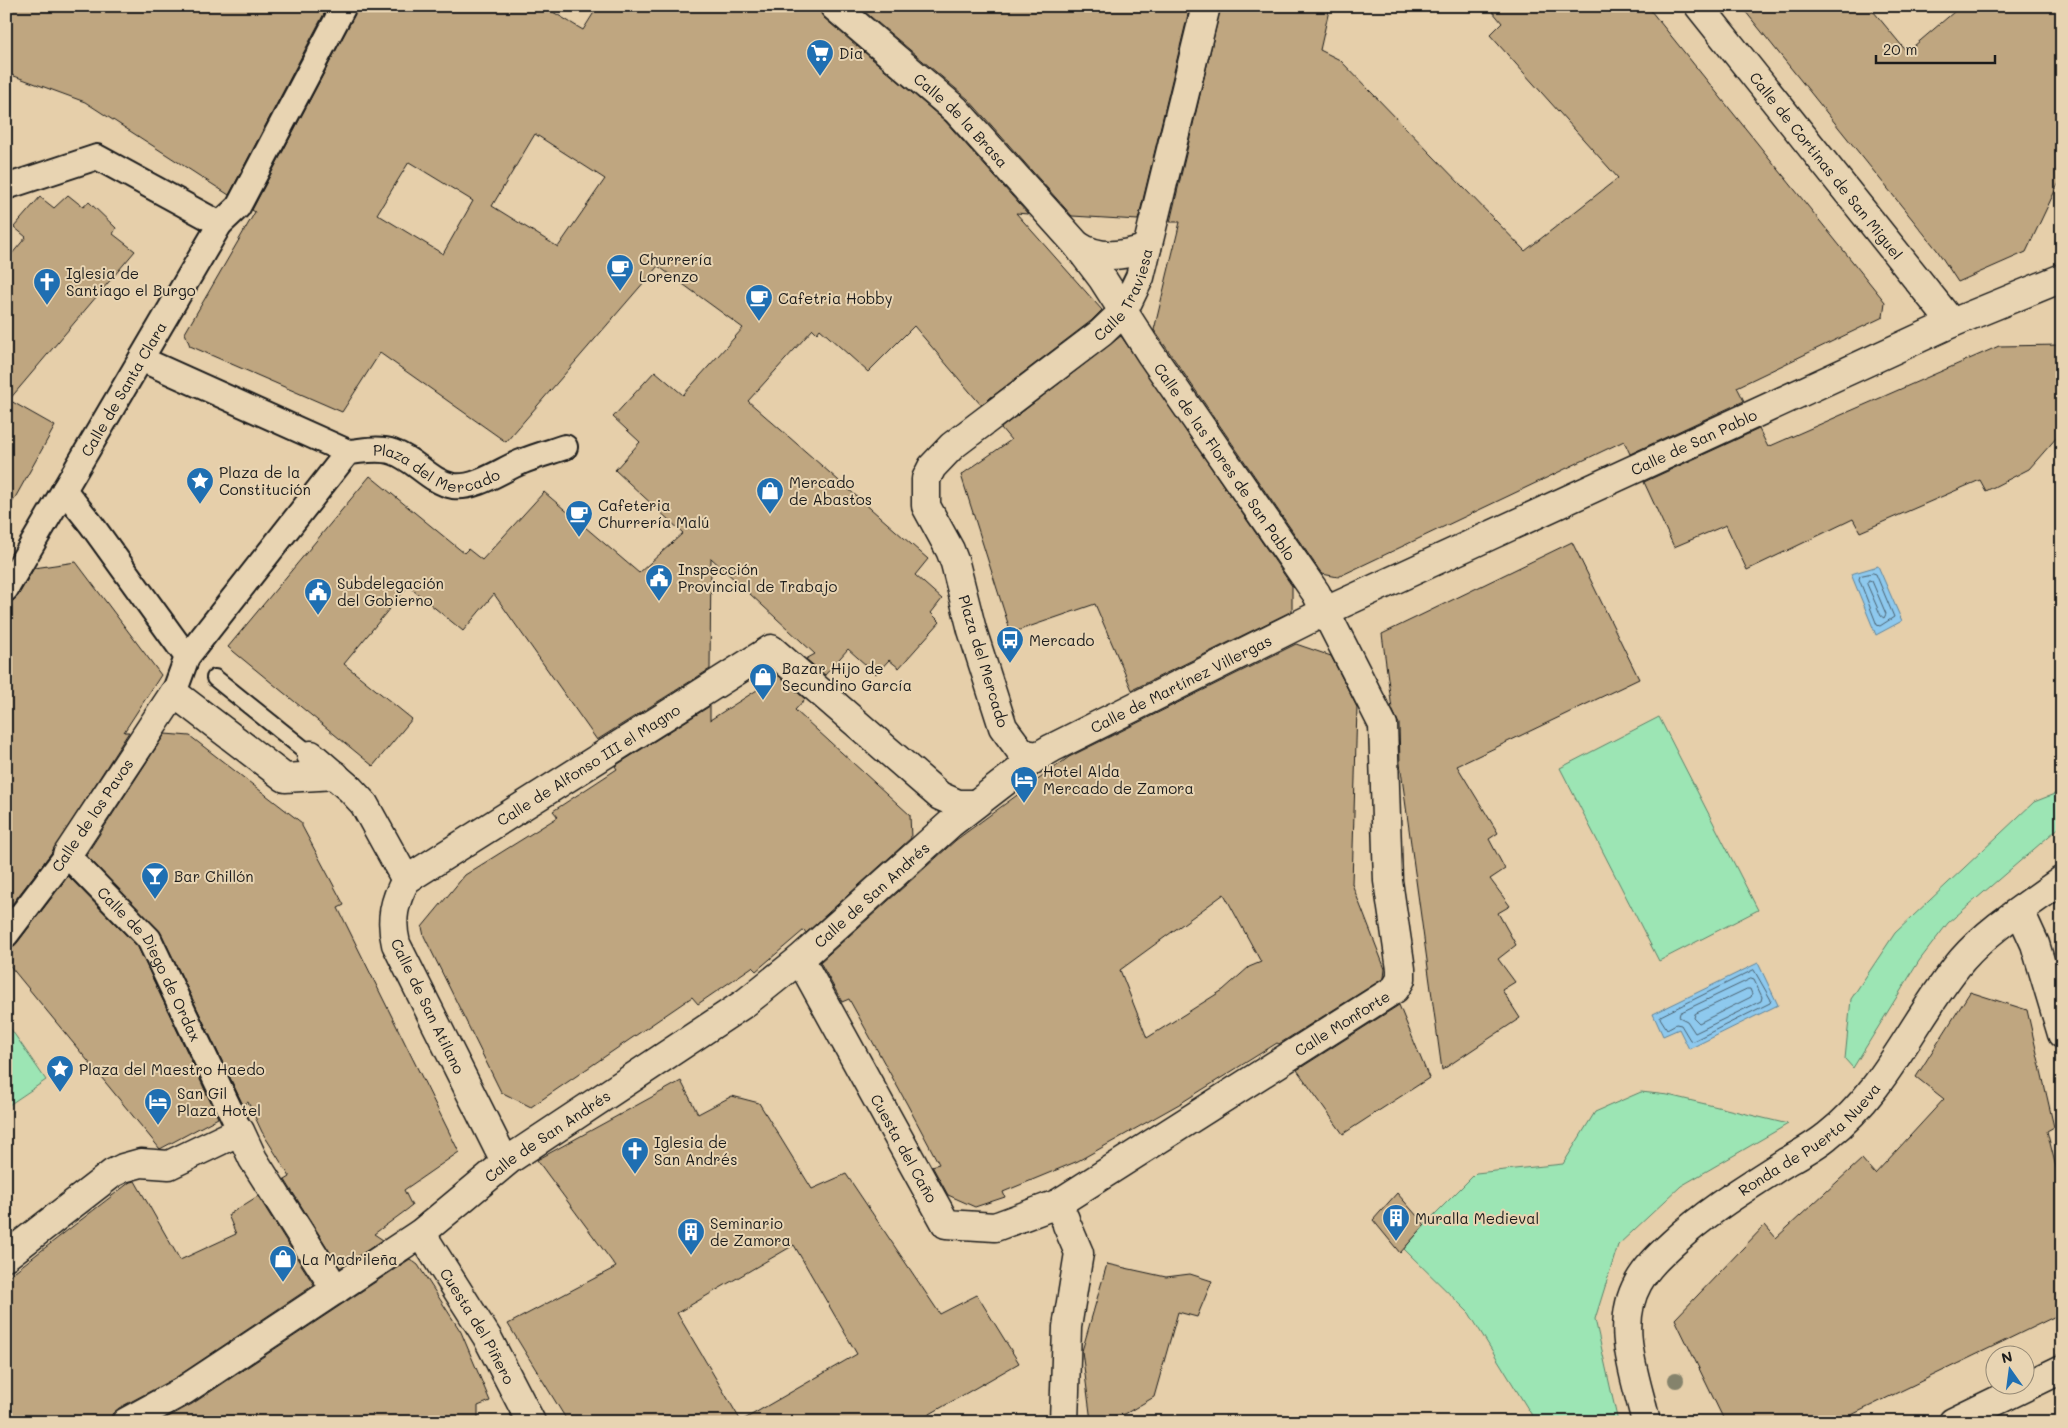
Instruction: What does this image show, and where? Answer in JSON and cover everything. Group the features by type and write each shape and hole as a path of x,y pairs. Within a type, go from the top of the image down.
{"street":[{"name":"Calle de Santa Clara","path":"6,590 220,224 238,207 344,6"},
{"name":"Calle de la Brasa","path":"834,6 956,110 1077,245 1102,278 1123,312"},
{"name":"Calle Traviesa","path":"926,506 926,479 932,467 941,456 992,414 1101,333 1123,312 1140,277 1206,6"},
{"name":"Calle de Cortinas de San Miguel","path":"1700,6 1952,323"},
{"path":"6,187 97,157 220,224"},
{"name":"Calle de la Brasa","path":"1077,245 1085,251 1109,256 1147,248"},
{"name":"Calle de San Pablo","path":"1326,611 1952,323 2062,278"},
{"name":"Calle de las Flores de San Pablo","path":"1123,312 1302,570 1326,611"},
{"path":"141,359 355,452 187,657 174,693 285,778 335,775"},
{"name":"Plaza del Mercado","path":"355,452 378,449 394,452 439,480 452,486 463,486 527,459 565,447"},
{"path":"64,490 97,532 187,657"},
{"name":"Plaza del Mercado","path":"926,506 950,550 955,564 972,630 1003,727 1020,750 1026,754 1038,756"},
{"name":"Calle de Martínez Villergas","path":"1038,756 1074,736 1326,611"},
{"name":"Calle Monforte","path":"1063,1216 1395,989 1401,979 1388,881 1383,725 1326,611"},
{"name":"Calle de Alfonso III el Magno","path":"406,880 771,650 940,796 958,804 975,804"},
{"name":"Calle de los Pavos","path":"6,935 67,855 174,693"},
{"path":"311,755 335,775 364,804 406,880"},
{"path":"975,804 1038,756"},
{"name":"Calle de San Andrés","path":"126,1422 183,1391 336,1290 421,1232 505,1162 744,1003 800,959 950,824 975,804"},
{"name":"Calle de Diego de Ordax","path":"67,855 149,939 253,1158 336,1290"},
{"name":"Calle de San Atilano","path":"406,880 397,898 392,918 396,944 505,1162"},
{"name":"Ronda de Puerta Nueva","path":"1646,1422 1626,1327 1632,1298 1645,1272 1654,1261 1704,1216 1825,1138 1847,1119 1884,1077 1962,959 1996,928 2062,880"},
{"path":"2020,911 2036,944 2062,1034"},
{"name":"Cuesta del Caño","path":"800,959 946,1224 995,1226 1063,1216"},
{"path":"6,1256 113,1173 140,1163 169,1165 240,1131"},
{"path":"1063,1216 1079,1252 1067,1327 1064,1422"},
{"name":"Cuesta del Piñero","path":"421,1232 487,1337 531,1422"},
{"path":"1953,1422 2062,1369"}],"lane":[{"path":"215,678 311,755"}],"green space":[{"path":"1659,717 1758,910 1659,961 1560,768"},
{"path":"2062,791 2062,825 1948,923 1919,961 1853,1068 1845,1059 1851,999 1895,933 2034,802"},
{"path":"6,1022 46,1080 6,1107"},
{"path":"1641,1092 1668,1095 1788,1124 1681,1186 1618,1245 1595,1319 1618,1422 1536,1422 1469,1313 1404,1249 1426,1223 1476,1173 1563,1164 1595,1112"}],"water":[{"path":"1878,566 1902,621 1876,635 1851,574"},
{"path":"1758,963 1778,1005 1689,1049 1679,1029 1663,1036 1653,1014"}],"building":[{"path":"6,6 328,6 229,195 85,102 6,73"},
{"path":"358,6 543,6 583,30 598,6 819,6 824,18 945,121 1028,214 1016,213 1102,310 1091,321 981,405 914,326 868,372 820,329 817,333 813,329 748,401 928,559 915,575 942,599 931,613 940,622 899,668 889,660 876,674 848,649 825,675 806,659 815,654 711,558 710,669 597,740 494,594 463,631 408,586 344,664 412,719 373,766 228,647 370,476 464,553 468,549 482,560 544,492 639,573 683,533 615,470 640,442 613,417 655,371 683,395 743,328 658,266 506,442 380,353 342,412 190,346 185,333 255,212 252,210","holes":["535,134 605,179 558,247 492,206","409,162 473,201 443,254 377,214"]},
{"path":"858,6 1190,6 1138,220 1072,216 968,99"},
{"path":"1221,6 1330,6 1320,50 1340,60 1525,251 1618,178 1490,35 1502,23 1488,6 1647,6 1885,302 1883,317 1737,387 1744,401 1630,454 1624,441 1338,577 1322,574 1154,330 1180,222 1170,222"},
{"path":"1741,6 1869,6 1907,52 1961,6 2062,6 2062,176 2026,252 1958,282 1937,250"},
{"name":"Iglesia de Santiago el Burgo","path":"68,195 83,207 89,202 116,228 113,234 135,251 9,400 55,426 6,514 6,261 26,237 14,227 40,197 54,208"},
{"path":"1121,336 1292,586 1292,611 1132,690 1095,604 1011,633 961,475 1011,440 1001,428"},
{"path":"2062,345 2062,392 2058,436 2029,469 1986,491 1980,480 1860,532 1853,519 1747,570 1726,525 1674,547 1644,482 1759,429 1768,447 1999,346"},
{"path":"1572,542 1639,679 1457,766 1498,833 1489,839 1505,869 1490,879 1510,906 1498,913 1516,945 1498,959 1515,982 1502,990 1520,1018 1442,1070 1400,763 1399,724 1392,709 1382,634"},
{"path":"76,562 161,675 124,732 129,732 52,852 6,912 6,603 13,601 18,596 34,568"},
{"path":"1296,644 1331,656 1357,707 1352,884 1385,969 1384,978 1181,1103 1078,1161 1003,1192 1005,1197 975,1207 948,1195 932,1166 939,1164 907,1104 849,999 842,1002 820,962 956,840 1069,757","holes":["1224,894 1261,962 1249,967 1223,990 1147,1038 1120,970"]},
{"path":"779,676 805,699 795,710 910,815 911,838 806,933 804,930 756,971 752,967 698,1004 692,997 531,1107 501,1092 424,936 422,927 465,875 558,817 553,811 617,769 615,766 710,706 710,720"},
{"path":"165,734 190,736 302,823 344,905 338,908 459,1152 404,1190 412,1206 374,1234 383,1240 340,1268 285,1180 290,1177 262,1132 248,1102 243,1105 161,933 86,855"},
{"path":"68,876 138,947 218,1118 160,1149 6,961 6,948 12,947 17,943"},
{"path":"1970,992 2027,1010 2054,1127 2047,1131 2062,1191 2062,1313 1994,1346 1986,1346 1986,1350 1837,1422 1725,1422 1675,1319 1765,1225 1776,1238 1862,1159 1875,1174 1944,1099 1916,1077"},
{"path":"1399,1005 1429,1078 1343,1134 1297,1070"},
{"name":"Seminario de Zamora","path":"681,1081 698,1114 732,1096 759,1103 812,1189 846,1174 940,1314 977,1295 1019,1363 916,1422 568,1422 508,1324 616,1267 537,1160","holes":["794,1245 857,1354 741,1421 677,1313"]},
{"path":"135,1181 180,1260 236,1234 228,1215 258,1196 314,1285 175,1378 119,1408 112,1414 110,1422 6,1422 6,1278 130,1182"},
{"path":"1397,1193 1425,1225 1400,1253 1373,1220"},
{"path":"410,1259 418,1265 461,1332 490,1401 478,1406 478,1422 159,1422 192,1404"},
{"path":"1107,1264 1166,1277 1190,1274 1212,1281 1197,1317 1178,1312 1154,1397 1125,1414 1091,1421 1082,1351"}],"place":[{"name":"Dia","path":"820,77"},
{"name":"Churrería Lorenzo","path":"620,292"},
{"name":"Iglesia de Santiago el Burgo","path":"47,306"},
{"name":"Cafetria Hobby","path":"759,322"},
{"name":"Plaza de la Constitución","path":"200,505"},
{"name":"Mercado de Abastos","path":"770,515"},
{"name":"Cafeteria Churrería Malú","path":"579,538"},
{"name":"Inspección Provincial de Trabajo","path":"659,602"},
{"name":"Subdelegación del Gobierno","path":"318,616"},
{"name":"Mercado","path":"1010,664"},
{"name":"Bazar Hijo de Secundino García","path":"763,701"},
{"name":"Hotel Alda Mercado de Zamora","path":"1024,804"},
{"name":"Bar Chillón","path":"155,900"},
{"name":"Plaza del Maestro Haedo","path":"60,1093"},
{"name":"San Gil Plaza Hotel","path":"158,1126"},
{"name":"Iglesia de San Andrés","path":"635,1175"},
{"name":"Muralla Medieval","path":"1396,1242"},
{"name":"Seminario de Zamora","path":"691,1256"},
{"name":"La Madrileña","path":"283,1283"}]}
